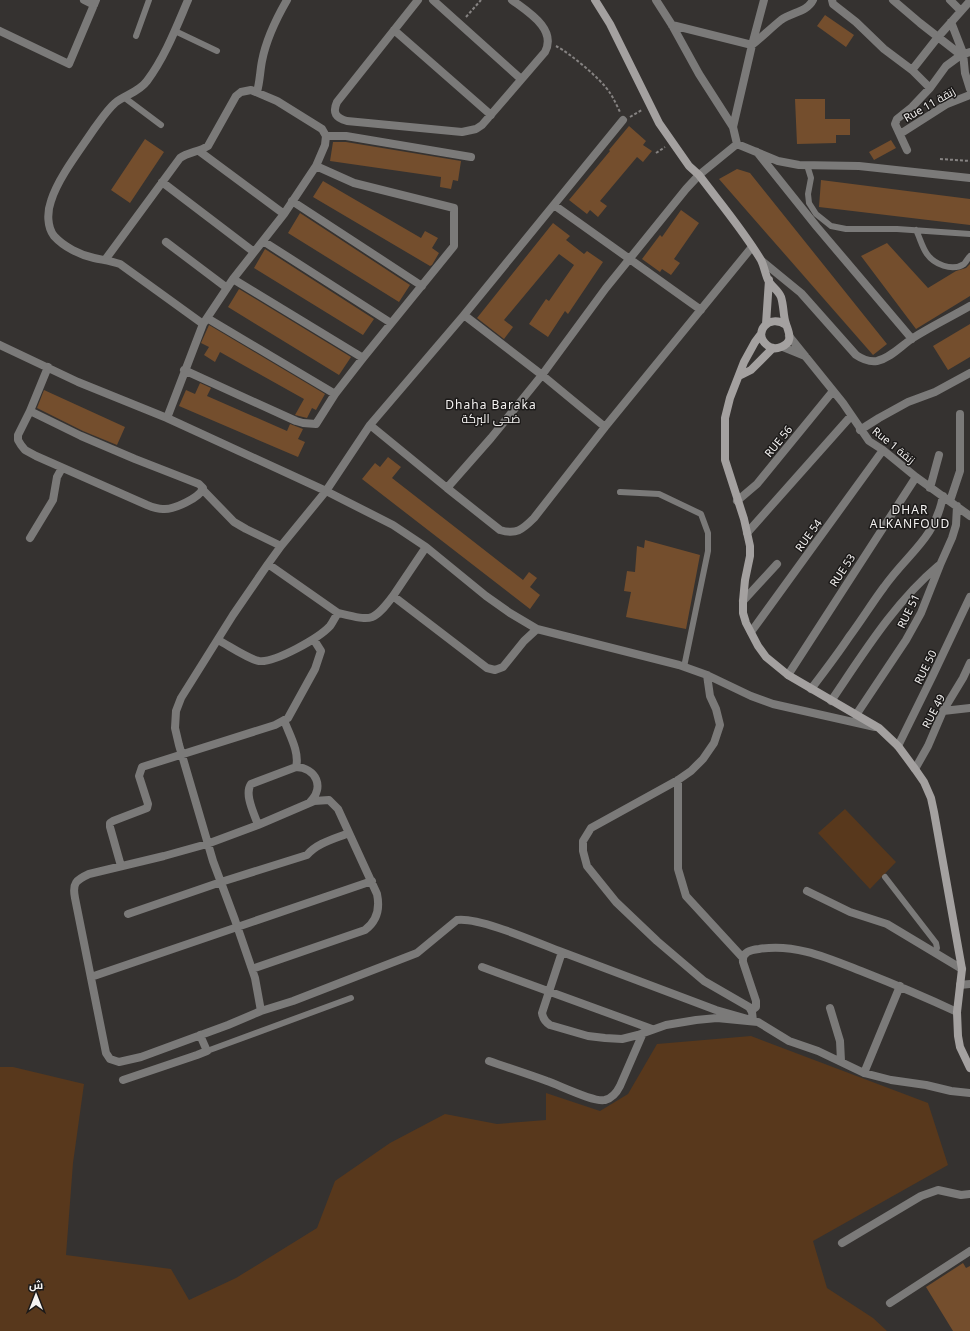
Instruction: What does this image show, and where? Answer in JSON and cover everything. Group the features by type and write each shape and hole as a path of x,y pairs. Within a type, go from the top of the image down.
{"street":[{"path":"0,31 69,64 95,3 84,0"},
{"path":"188,0 168,46 146,83 126,98 115,103 105,114 63,174 51,200 49,226 55,237 80,254 120,264 205,321 334,394"},
{"path":"258,92 266,44 287,0"},
{"path":"418,0 337,102 334,108 335,114 340,119 347,121 462,132 476,129 482,125 545,52 548,46 546,33 542,25 512,0"},
{"path":"433,0 521,79"},
{"path":"595,0 610,24 650,106 663,129 689,166 699,176 762,261 801,293 856,355 862,359 877,361 903,347 912,338 970,306"},
{"path":"656,0 672,25 699,74 733,127 737,144"},
{"path":"733,127 764,0"},
{"path":"752,45 781,20 793,13 807,8 814,0"},
{"path":"832,0 833,4 856,22 884,49 912,70 930,88"},
{"path":"893,0 938,37 965,53"},
{"path":"950,0 961,11"},
{"path":"912,70 938,37 970,1"},
{"path":"951,22 965,53 965,73 970,89"},
{"path":"672,25 752,45"},
{"path":"394,30 491,115"},
{"path":"907,150 895,124 897,118 912,107 930,88 946,66 965,53"},
{"path":"105,260 180,158 186,154 199,151 208,146 236,96 241,92 251,90 277,101 317,125 325,132 325,145 316,166 284,214 233,279 205,321 184,370 167,418"},
{"name":"Rue 11 زنقة","path":"900,134 948,104 970,94"},
{"path":"261,1011 252,969 207,844 182,756 175,728 176,711 181,698 268,564 326,491 370,425 464,315 623,120"},
{"path":"326,136 346,136 471,157"},
{"path":"447,488 491,438 542,375 606,288 686,189 737,144"},
{"path":"737,144 778,161 799,165 859,166 970,178"},
{"path":"199,151 284,214"},
{"path":"756,151 817,227 912,338"},
{"path":"184,370 304,423 316,424 334,394 454,246 454,208 354,183 316,166"},
{"path":"162,182 254,252"},
{"path":"292,202 422,286"},
{"path":"554,205 701,310"},
{"path":"263,241 391,323"},
{"path":"166,242 227,288"},
{"path":"370,425 500,530 514,532 521,530 534,518 752,247"},
{"path":"762,261 769,280 780,295 783,303 786,325 789,331 789,336 783,347"},
{"path":"233,279 363,358"},
{"path":"769,280 766,324 762,334 749,352 730,398 725,418 725,460 750,546 750,556 742,600 743,613 751,632 766,657 788,675 879,728 898,746 916,769 931,798 962,969 957,1012 958,1036 960,1047 970,1068"},
{"path":"464,315 606,427"},
{"path":"766,324 775,320 781,321 786,325"},
{"path":"762,334 763,341 767,346 773,348 783,347 806,356"},
{"name":"Rue 1 زنقة","path":"789,336 806,356 868,441 883,450 930,488 970,516"},
{"path":"0,345 78,382 167,418 326,491 393,525 426,547 486,596 510,613 537,629 684,667 707,675 750,696 773,704 879,728"},
{"path":"739,376 751,370 773,348"},
{"path":"48,367 30,411 18,435 18,440 25,450 62,468 158,509 169,509 175,507 192,499 202,490"},
{"path":"860,430 908,402 935,392 970,373"},
{"name":"RUE 56","path":"737,501 757,484 833,392"},
{"path":"30,411 81,436 199,484 203,488 202,490 234,522 281,546"},
{"name":"RUE 51","path":"856,715 906,640 921,613 952,538 956,523 954,504 961,467 960,414"},
{"path":"747,533 851,416"},
{"name":"RUE 54","path":"751,632 883,450"},
{"path":"930,488 939,455"},
{"path":"30,538 53,500 57,477 62,468"},
{"name":"RUE 53","path":"788,675 916,477"},
{"path":"811,689 849,638 884,586 930,532 937,518 943,496"},
{"path":"268,564 338,613 370,618 383,610 426,547"},
{"path":"742,600 777,564"},
{"path":"831,701 889,617 914,589 940,565"},
{"path":"393,596 491,670 499,670 503,667 524,641 537,629"},
{"name":"RUE 50","path":"898,746 970,597"},
{"path":"218,640 254,660 270,660 314,640 330,626 338,613"},
{"path":"121,866 110,824 113,821 147,808 148,804 139,776 142,767 182,756 275,725 288,718 315,669 321,651 314,640"},
{"name":"RUE 49","path":"916,769 943,711 961,682 970,663"},
{"path":"707,675 710,696 719,718 720,725 717,735 707,755 698,765 678,780 591,828 583,841 585,859 587,866 592,873 616,902 657,941 704,981 746,1004 752,1010 755,1022"},
{"path":"943,711 970,708"},
{"path":"284,720 297,755 298,761 296,767"},
{"path":"258,825 249,796 248,788 251,784 296,767 302,767 309,770 318,784 316,796 308,804"},
{"path":"678,780 678,869 686,896 742,958 756,1001 756,1007 752,1010"},
{"path":"252,969 365,930 371,925 377,914 378,900 372,881 338,809 329,800 320,800 308,804 207,844 100,871 79,879 73,889 106,1053 114,1061 119,1062 140,1057 247,1018 261,1011 293,1001 417,953 457,920 464,920 494,927 716,1010 755,1022 789,1041 841,1061 864,1073 890,1080 926,1085 956,1092 970,1093"},
{"path":"128,914 221,882 307,855 319,845 349,833"},
{"path":"91,977 372,881"},
{"path":"807,891 850,912 887,924 962,969"},
{"path":"742,958 748,951 765,948 788,947 801,950 900,986 957,1012"},
{"path":"562,952 542,1012 543,1018 550,1025 588,1036 622,1039 652,1029 682,1022 717,1018 755,1022"},
{"path":"482,967 652,1029"},
{"path":"960,985 970,984"},
{"path":"864,1073 900,986"},
{"path":"830,1008 840,1041 841,1061"},
{"path":"489,1061 547,1081 587,1097 605,1100 616,1093 620,1086 643,1033"},
{"path":"123,1080 207,1051 200,1035"},
{"path":"842,1243 921,1196 938,1190 961,1195 970,1194"},
{"path":"890,1303 970,1251"}],"lane":[{"path":"136,36 149,0"},
{"path":"175,31 217,51"},
{"path":"126,98 161,125"},
{"path":"807,165 811,178 808,194 809,203 816,214 829,225 836,228 916,230 970,234"},
{"path":"916,230 927,254 935,262 944,266 954,267 964,264 970,256"},
{"path":"620,492 659,494 701,514 706,527 708,533 708,551 684,667"},
{"path":"885,877 936,943 937,948 935,953"},
{"path":"207,1051 351,998"}],"path":[{"path":"461,24 481,0"},
{"path":"548,42 569,55 610,92 623,120 650,106"},
{"path":"940,159 970,161"}],"shaded area":[{"path":"845,809 896,862 870,889 818,833"},
{"path":"751,1036 928,1103 948,1165 813,1241 827,1288 873,1318 887,1331 0,1331 0,1067 13,1067 84,1084 73,1163 66,1255 171,1269 189,1300 236,1278 317,1228 335,1181 390,1143 445,1114 497,1124 546,1120 546,1093 600,1111 628,1094 657,1044"}],"building":[{"path":"825,15 854,35 846,47 817,26"},
{"path":"795,99 825,99 825,119 850,119 850,135 836,135 836,143 797,144"},
{"path":"629,126 646,141 643,145 652,151 643,162 637,157 600,201 607,206 598,217 590,210 587,214 569,200"},
{"path":"145,139 164,152 130,203 111,190"},
{"path":"891,140 896,148 874,160 869,152"},
{"path":"333,142 346,142 461,161 458,181 453,180 451,189 440,187 441,177 330,161"},
{"path":"737,169 750,173 887,344 873,355 719,179"},
{"path":"821,180 970,199 970,225 819,207"},
{"path":"323,181 421,238 425,231 438,238 432,248 439,253 432,265 430,266 313,197"},
{"path":"681,210 699,223 674,259 680,263 671,275 662,269 660,272 642,259 660,235 662,237"},
{"path":"300,213 410,285 399,302 288,233"},
{"path":"553,223 570,236 566,240 584,254 587,251 603,262 568,314 565,311 548,337 529,324 546,299 549,301 574,265 559,254 504,320 513,327 504,339 477,318"},
{"path":"887,243 928,288 956,271 966,268 970,264 970,296 916,329 861,256"},
{"path":"265,249 374,319 363,335 254,268"},
{"path":"239,289 351,357 339,375 228,307"},
{"path":"970,324 970,357 948,370 933,346"},
{"path":"209,325 325,394 316,410 312,408 307,418 295,415 304,399 220,352 215,362 204,355 209,347 201,343"},
{"path":"200,383 211,388 207,396 287,431 290,424 303,429 298,439 305,442 298,457 179,406 186,390 195,394"},
{"path":"44,390 125,427 117,445 83,431 37,408"},
{"path":"388,457 401,467 392,478 523,580 529,572 537,578 530,587 540,595 530,609 362,479 375,463 380,467"},
{"path":"645,540 700,555 686,629 626,617 631,592 624,591 627,571 635,572 637,546 644,548"},
{"path":"963,1263 966,1268 970,1266 970,1331 953,1331 926,1287"}],"district":[{"name":"Dhaha Baraka ضحى البركة","path":"491,411"},
{"name":"DHAR ALKANFOUD","path":"910,516"}]}
